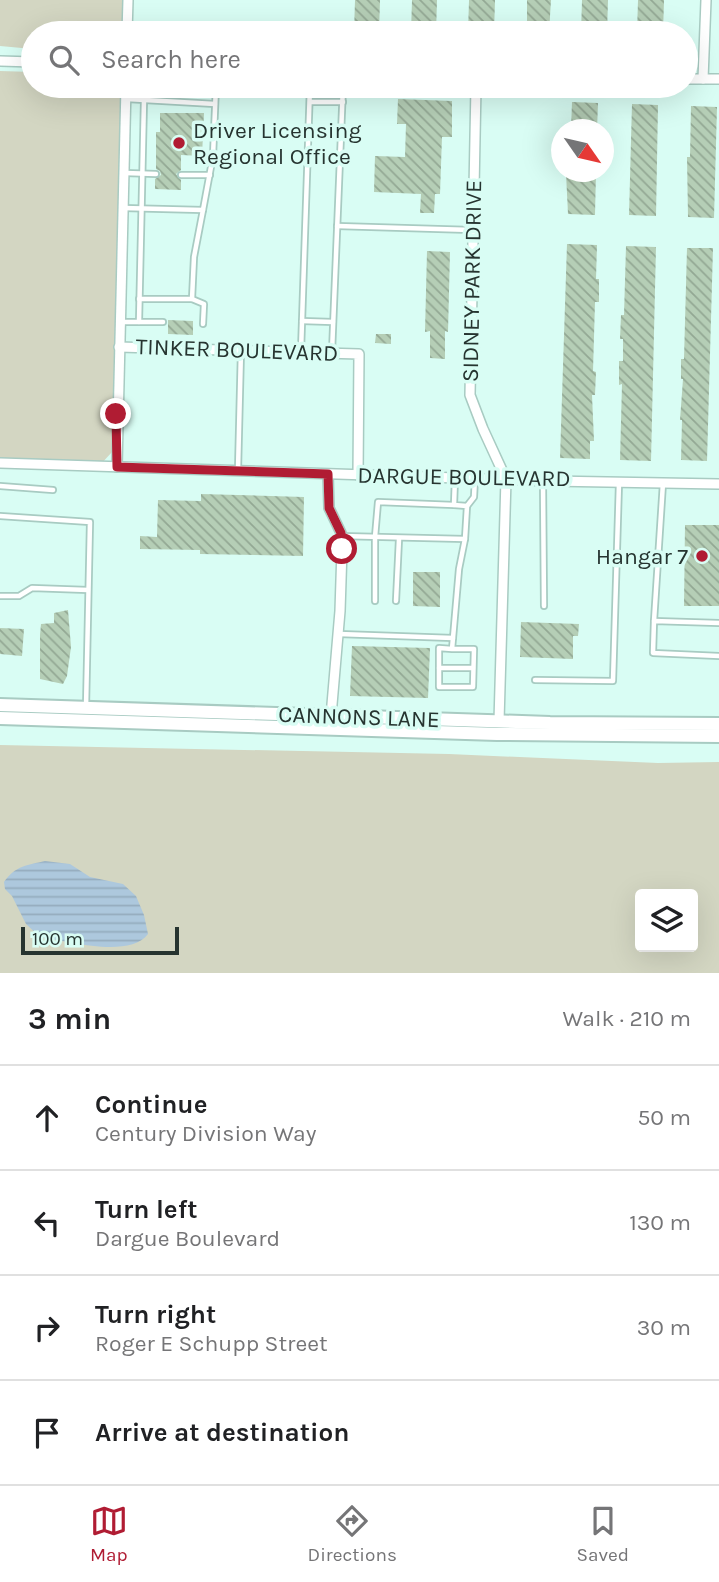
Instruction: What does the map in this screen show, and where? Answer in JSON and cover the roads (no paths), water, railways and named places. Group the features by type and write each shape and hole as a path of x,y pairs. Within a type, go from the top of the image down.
{"main road":[{"name":"CANNONS LANE","path":"0,705 331,722"},
{"name":"CANNONS LANE","path":"0,718 331,722 719,736"},
{"name":"CANNONS LANE","path":"498,727 719,724"}],"street":[{"path":"127,21 128,0"},
{"path":"703,79 706,0"},
{"path":"0,61 21,62"},
{"path":"698,79 719,79"},
{"name":"SIDNEY PARK DRIVE","path":"476,98 470,395 506,479 498,727"},
{"path":"117,467 126,99"},
{"name":"TINKER BOULEVARD","path":"119,347 359,354 358,475"},
{"name":"DARGUE BOULEVARD","path":"0,463 543,481 719,484"},
{"path":"328,474 329,508 341,536 338,634 331,722"}],"lane":[{"path":"192,299 194,257 214,156 215,98"},
{"path":"301,352 310,98"},
{"path":"332,353 343,98"},
{"path":"126,99 215,104"},
{"path":"139,322 144,100"},
{"path":"310,102 343,102"},
{"path":"124,173 156,174"},
{"path":"181,175 210,175"},
{"path":"123,208 203,210"},
{"path":"337,226 472,230"},
{"path":"139,299 192,299 204,304 203,324"},
{"path":"302,321 333,321"},
{"path":"120,322 163,322"},
{"path":"238,471 241,350"},
{"path":"454,505 455,477"},
{"path":"452,649 467,506 474,497 475,478"},
{"path":"543,481 544,606"},
{"path":"535,680 613,681 619,482"},
{"path":"663,482 653,653 719,656"},
{"path":"0,486 53,489"},
{"path":"375,601 378,502 467,506"},
{"path":"0,516 90,522 86,708"},
{"path":"341,536 465,539"},
{"path":"396,601 399,538"},
{"path":"0,596 19,596 32,589 88,590"},
{"path":"654,621 719,622"},
{"path":"338,634 453,638"},
{"path":"439,648 452,649 474,649 474,687 439,687 439,648"},
{"path":"439,667 473,668"}],"water":[{"path":"45,861 70,864 90,877 123,884 136,896 148,934 127,946 113,947 40,937 26,924 12,896 5,889 4,882 17,869"}],"place":[{"name":"Driver Licensing Regional Office","path":"179,143"},
{"name":"Hangar 7","path":"702,556"}]}
